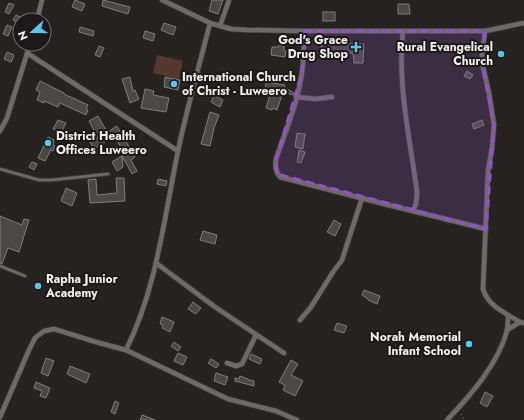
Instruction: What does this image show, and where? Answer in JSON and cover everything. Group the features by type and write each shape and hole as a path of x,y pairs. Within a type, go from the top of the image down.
{"street":[{"path":"39,12 42,0"},
{"path":"162,0 210,23 239,29 304,32 485,31 524,23"},
{"path":"220,26 229,0"},
{"path":"126,350 140,318 156,263 178,151 210,23"},
{"path":"403,31 401,53 402,90 417,192 416,204 413,211"},
{"path":"485,31 482,62 494,125 488,171 483,289 486,298 490,302 508,315 522,322"},
{"path":"304,32 302,73 297,97 276,159 275,166 277,174 280,177 486,228"},
{"path":"0,131 6,118 27,53 178,151"},
{"path":"297,97 315,99 332,97"},
{"path":"300,320 311,307 342,260 355,225 362,198"},
{"path":"156,263 215,307 284,352"},
{"path":"446,420 458,408 493,363 507,330 508,315"},
{"path":"507,330 522,322"},
{"path":"0,417 29,350 36,338 44,330 54,329 126,350 228,398 276,411 297,420"},
{"path":"227,363 236,366 242,364 256,335"}],"lane":[{"path":"0,169 39,180 108,174"},
{"path":"0,266 25,276"}],"path":[{"path":"458,408 464,420"}],"highlighted area":[{"path":"304,31 485,31 482,62 494,125 486,229 277,174 276,159 302,73"}],"shaded area":[{"path":"157,55 183,61 179,79 153,73"}],"building":[{"path":"75,0 85,4 82,11 72,7"},
{"path":"103,0 130,7 128,14 102,6"},
{"path":"212,0 223,0 218,14 209,11"},
{"path":"9,3 14,5 9,14 5,12"},
{"path":"398,4 409,4 410,14 398,14"},
{"path":"323,12 335,12 335,21 323,21"},
{"path":"164,23 176,27 173,35 161,30"},
{"path":"7,25 12,27 8,36 3,34"},
{"path":"80,27 94,31 93,36 79,32"},
{"path":"145,31 155,34 153,41 143,38"},
{"path":"364,44 363,63 354,63 353,53 321,54 321,45"},
{"path":"279,45 284,46 284,50 286,51 285,57 271,55 272,47 278,47"},
{"path":"99,46 104,48 100,57 95,55"},
{"path":"7,52 14,55 11,62 4,59"},
{"path":"467,71 473,75 470,79 464,76"},
{"path":"130,77 133,91 135,90 139,99 130,103 122,79"},
{"path":"165,77 180,80 178,90 164,87"},
{"path":"40,81 88,105 86,115 60,103 58,107 44,101 44,103 37,100 40,92 36,90"},
{"path":"266,82 285,85 284,87 294,93 293,95 283,92 277,110 273,108 272,110 266,108 271,91 265,90"},
{"path":"145,89 154,91 153,95 169,98 166,112 141,108"},
{"path":"214,95 223,100 220,107 211,102"},
{"path":"210,112 219,115 210,146 201,144"},
{"path":"98,116 107,132 117,126 135,157 131,160 137,171 132,174 122,156 123,167 117,171 112,162 125,154 114,136 94,149 90,142 98,138 89,121"},
{"path":"58,120 66,123 61,133 53,129"},
{"path":"482,120 484,125 474,129 472,124"},
{"path":"297,133 305,134 303,149 295,147"},
{"path":"48,137 54,140 53,144 55,146 45,161 38,158"},
{"path":"299,150 305,152 301,163 297,162"},
{"path":"32,162 37,164 34,170 29,167"},
{"path":"116,178 124,178 125,201 90,203 88,180 96,179 97,195 117,193"},
{"path":"158,179 167,181 166,186 157,184"},
{"path":"66,188 77,193 72,206 61,201"},
{"path":"0,216 22,225 24,219 29,220 19,252 8,248 2,264 0,263"},
{"path":"334,220 341,224 335,236 327,232"},
{"path":"203,231 217,235 215,244 200,240"},
{"path":"364,290 380,296 377,304 368,300 362,295"},
{"path":"193,302 201,308 196,314 188,309"},
{"path":"162,317 174,322 170,332 162,328 163,325 160,324"},
{"path":"337,323 347,326 344,333 334,330"},
{"path":"174,342 181,347 178,351 171,346"},
{"path":"178,353 187,357 183,365 174,361"},
{"path":"251,354 262,359 260,364 249,359"},
{"path":"46,358 54,361 48,376 41,373"},
{"path":"211,359 219,364 216,368 208,363"},
{"path":"291,360 298,364 291,375 303,381 295,396 283,390 285,385 279,382"},
{"path":"70,366 90,374 86,383 67,374"},
{"path":"216,373 228,377 225,385 214,381"},
{"path":"240,376 254,381 254,386 235,381 235,378 239,379"},
{"path":"36,382 50,388 46,398 40,396 42,391 34,388"},
{"path":"485,392 493,396 487,407 480,403"},
{"path":"115,401 119,403 115,414 111,412"},
{"path":"142,415 155,420 140,420"}],"place":[{"name":"God's Grace Drug Shop","path":"356,47"},
{"name":"Rural Evangelical Church","path":"501,54"},
{"name":"International Church of Christ - Luweero","path":"174,84"},
{"name":"District Health Offices Luweero","path":"48,143"},
{"name":"Rapha Junior Academy","path":"38,286"},
{"name":"Norah Memorial Infant School","path":"469,344"}]}
